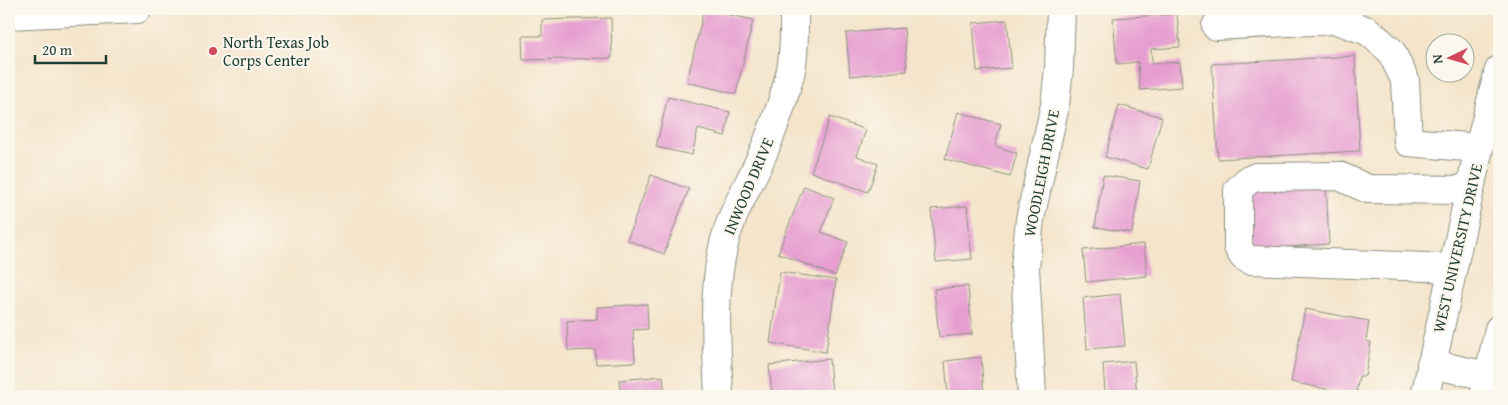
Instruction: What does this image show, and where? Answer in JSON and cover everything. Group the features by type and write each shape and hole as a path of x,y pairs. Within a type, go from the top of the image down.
{"main road":[{"path":"9,15 137,9"},
{"name":"INWOOD DRIVE","path":"719,396 716,316 719,269 723,248 728,230 766,146 784,94 791,69 794,9"},
{"name":"WOODLEIGH DRIVE","path":"1032,396 1026,268 1030,219 1055,105 1059,68 1061,9"},
{"path":"1216,26 1289,15 1336,20 1368,31 1391,51 1405,80 1408,142 1479,148"},
{"name":"WEST UNIVERSITY DRIVE","path":"1425,396 1479,148 1499,70"},
{"path":"1452,268 1250,260 1243,256 1238,247 1238,190 1247,181 1256,177 1339,176 1368,189 1470,190"},
{"path":"1431,364 1490,383 1499,330"}],"building":[{"path":"704,9 753,20 736,94 687,82"},
{"path":"1177,14 1180,47 1151,49 1152,64 1180,62 1182,87 1140,90 1138,62 1117,64 1113,18"},
{"path":"611,18 612,58 523,60 522,36 542,36 542,20"},
{"path":"1007,20 1012,68 977,71 973,23"},
{"path":"904,28 907,71 850,76 846,33"},
{"path":"1355,56 1360,151 1218,159 1212,64"},
{"path":"668,97 730,112 725,136 698,129 692,155 656,147"},
{"path":"1119,105 1162,117 1148,169 1105,157"},
{"path":"958,112 1001,124 995,146 1017,153 1010,177 945,159"},
{"path":"830,117 866,130 857,156 878,164 868,192 811,172"},
{"path":"651,175 689,189 664,254 627,240"},
{"path":"1103,175 1140,181 1132,233 1095,227"},
{"path":"1326,184 1329,244 1286,247 1286,250 1278,251 1278,247 1252,249 1249,189"},
{"path":"804,186 834,198 821,232 848,242 835,276 778,253"},
{"path":"967,206 972,259 936,262 931,209"},
{"path":"1144,244 1147,276 1086,282 1083,250"},
{"path":"780,272 836,280 826,352 770,343"},
{"path":"968,286 972,334 939,337 934,289"},
{"path":"1120,294 1125,346 1087,349 1083,298"},
{"path":"647,304 648,329 633,330 635,362 596,364 595,350 568,351 567,321 597,319 597,307"},
{"path":"1305,309 1369,321 1366,341 1371,342 1365,376 1359,376 1356,395 1291,382"},
{"path":"981,357 984,396 948,396 945,361"},
{"path":"829,359 832,394 772,396 769,365"},
{"path":"1134,361 1137,396 1089,396 1089,394 1105,392 1103,364"},
{"path":"663,376 665,396 621,396 619,380"}],"place":[{"name":"North Texas Job Corps Center","path":"213,51"}]}
